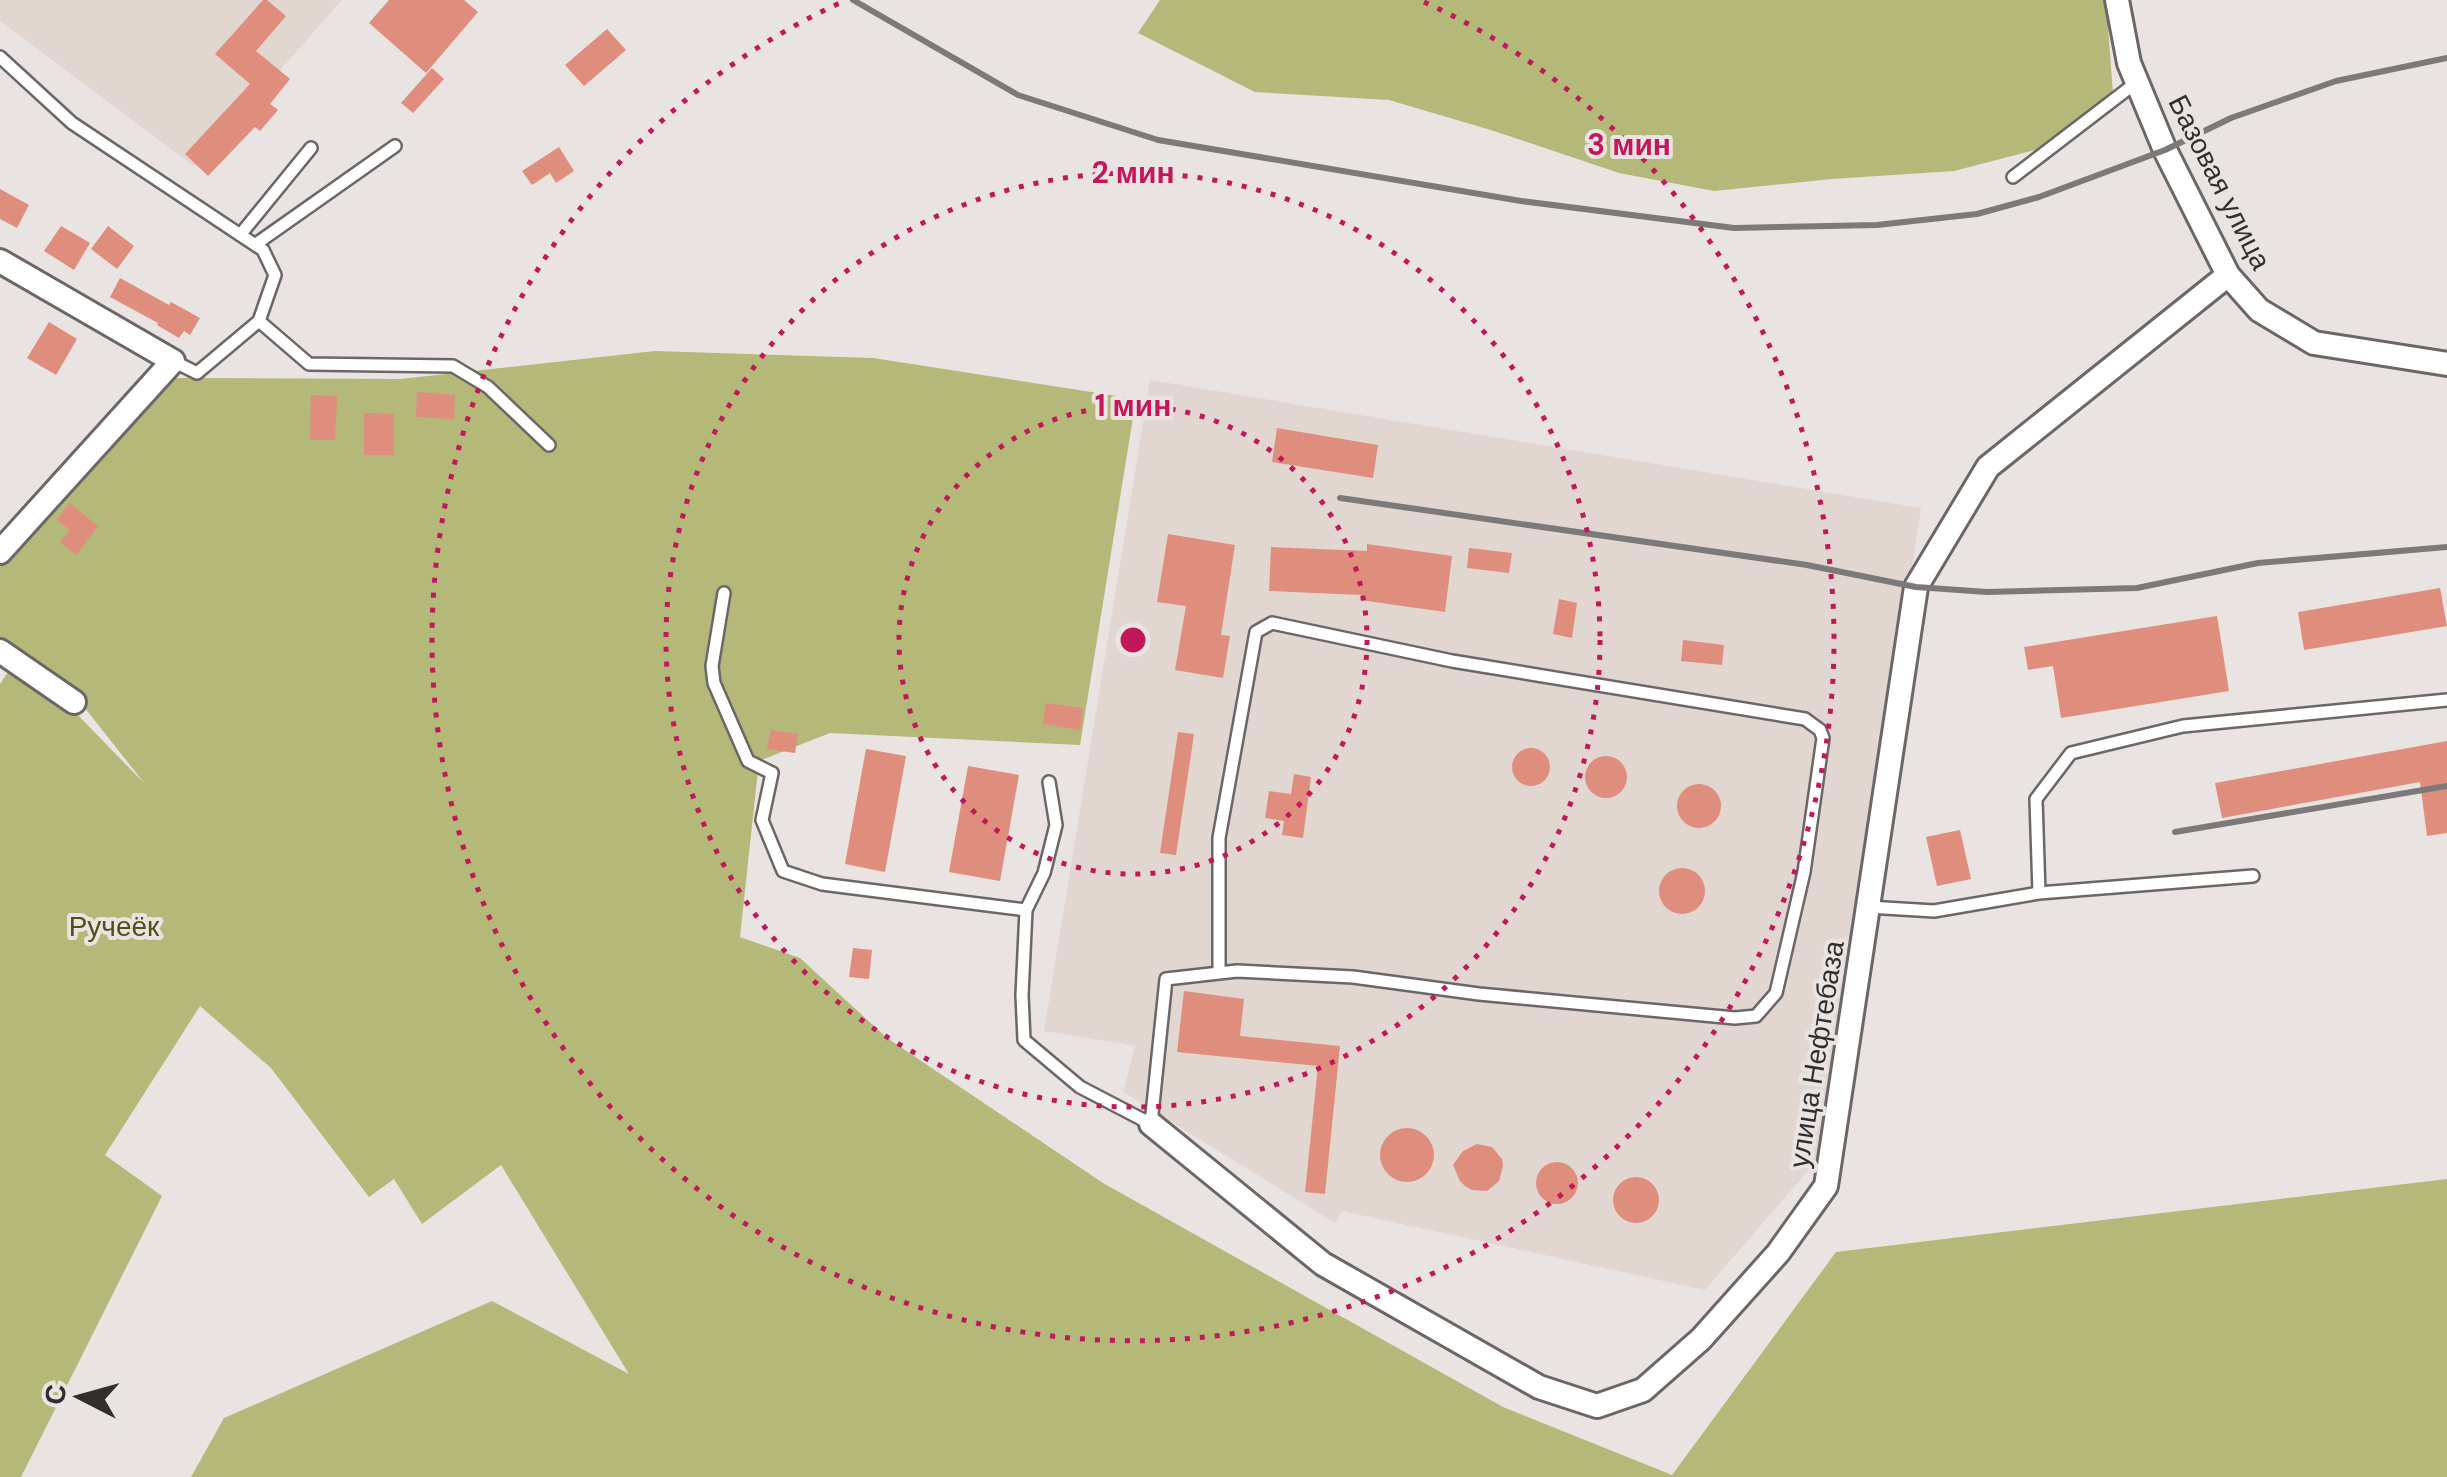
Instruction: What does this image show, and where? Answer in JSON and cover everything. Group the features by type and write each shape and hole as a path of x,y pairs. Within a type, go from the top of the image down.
{"street":[{"name":"Базовая улица","path":"2118,0 2129,64 2165,150 2228,275 2258,310 2314,343 2447,364"},
{"path":"0,260 173,360 8,527 0,552"},
{"name":"улица Нефтебаза","path":"1151,1124 1324,1264 1539,1388 1597,1406 1643,1390 1702,1339 1778,1253 1826,1186 1916,587 1988,467 2228,275"},
{"path":"0,651 74,702"}],"lane":[{"path":"0,57 72,124 262,250 275,275 259,321 197,373 173,360"},
{"path":"2014,176 2137,82"},
{"path":"256,244 396,146"},
{"path":"240,235 311,148"},
{"path":"259,321 309,364 452,366 488,387 549,445"},
{"path":"724,593 712,666 714,684 748,761 772,773 762,820 783,871 822,884 1026,910"},
{"path":"1049,782 1056,826 1044,872 1026,910 1024,1040 1080,1088 1151,1124 1166,979 1220,972 1353,978 1479,994 1735,1018 1756,1016 1776,993 1804,872 1824,738 1805,719 1452,661 1272,623 1256,632 1219,838 1220,972"},
{"path":"2039,893 2036,799 2071,752 2183,726 2447,700"},
{"path":"1868,907 1934,911 2039,893 2253,876"}],"shaded area":[{"path":"0,0 342,0 195,167 0,21"},
{"path":"1150,380 1921,508 1825,1151 1705,1290 1342,1211 1335,1223 1123,1092 1135,1046 1044,1031"}],"green space":[{"path":"1160,0 2106,0 2114,107 2074,140 1954,171 1714,191 1619,173 1389,100 1255,92 1138,33"},
{"name":"Ручеёк","path":"655,351 873,358 1136,399 1080,745 830,733 759,761 740,937 800,958 887,1038 1103,1183 1503,1407 1672,1475 1836,1252 2447,1179 2447,1477 191,1477 224,1418 492,1301 629,1374 501,1165 422,1224 394,1179 369,1197 271,1068 200,1006 105,1155 162,1196 21,1477 0,1477 0,684 10,669 70,707 145,784 77,698 0,642 0,563 150,400 176,378 400,379"}],"building":[{"path":"263,0 286,16 256,51 290,79 270,104 278,110 260,131 255,127 208,176 185,154 250,84 215,54"},
{"path":"389,0 464,0 478,12 426,73 369,23"},
{"path":"607,29 626,50 584,86 565,65"},
{"path":"432,68 444,79 413,113 401,103"},
{"path":"559,147 574,171 556,183 550,173 532,185 522,171"},
{"path":"0,189 29,205 17,228 0,219"},
{"path":"61,226 90,243 74,270 44,251"},
{"path":"108,226 134,246 117,269 91,249"},
{"path":"120,278 200,318 190,335 184,331 179,338 110,297"},
{"path":"49,322 77,339 56,375 27,358"},
{"path":"417,392 455,395 454,419 416,417"},
{"path":"311,395 337,396 335,440 310,440"},
{"path":"364,413 394,414 394,455 364,455"},
{"path":"1277,428 1378,445 1373,478 1272,462"},
{"path":"69,503 98,526 76,555 60,542 70,530 57,520"},
{"path":"1168,534 1235,545 1221,635 1230,636 1223,678 1175,670 1186,606 1157,602"},
{"path":"1367,544 1452,556 1445,612 1360,600 1361,595 1269,591 1271,547 1367,551"},
{"path":"1469,548 1512,553 1509,573 1467,568"},
{"path":"2440,588 2447,626 2304,650 2298,612"},
{"path":"1559,599 1577,603 1572,638 1553,634"},
{"path":"2217,616 2229,691 2061,718 2053,666 2028,670 2024,647"},
{"path":"1683,640 1724,645 1722,665 1681,661"},
{"path":"1046,703 1083,708 1080,730 1043,724"},
{"path":"771,730 798,734 795,753 767,749"},
{"path":"1178,732 1194,734 1176,855 1160,853"},
{"path":"2447,741 2447,833 2427,836 2420,782 2222,818 2215,783"},
{"path":"1531,748 1545,753 1550,767 1545,781 1531,786 1517,781 1512,767 1517,753"},
{"path":"866,749 906,756 885,872 845,864"},
{"path":"1606,756 1621,762 1627,777 1621,792 1606,798 1591,792 1585,777 1591,762"},
{"path":"968,766 1019,775 1000,881 949,872"},
{"path":"1294,774 1311,777 1303,838 1282,835 1284,821 1265,818 1269,791 1291,794"},
{"path":"1699,784 1714,791 1721,806 1714,821 1699,828 1684,821 1677,806 1684,791"},
{"path":"1960,830 1971,879 1937,886 1926,837"},
{"path":"1682,868 1699,874 1705,891 1699,908 1682,914 1665,908 1659,891 1665,874"},
{"path":"853,948 872,950 869,979 849,977"},
{"path":"1184,991 1244,999 1240,1036 1340,1046 1325,1194 1305,1192 1318,1066 1177,1052"},
{"path":"1407,1128 1426,1136 1434,1155 1426,1174 1407,1182 1388,1174 1380,1155 1388,1136"},
{"path":"1477,1144 1492,1147 1502,1159 1499,1181 1487,1191 1465,1186 1453,1165 1463,1151"},
{"path":"1557,1162 1572,1168 1578,1183 1572,1198 1557,1204 1542,1198 1536,1183 1542,1168"},
{"path":"1636,1177 1652,1184 1659,1200 1652,1216 1636,1223 1620,1216 1613,1200 1620,1184"}],"railway":[{"path":"853,0 1018,95 1158,140 1521,201 1734,228 1877,225 1977,214 2039,197 2165,150 2231,118 2336,81 2447,58"},
{"path":"1340,498 1807,565 1916,587 1987,592 2137,588 2258,563 2447,547"},
{"path":"2175,832 2447,786"}]}
